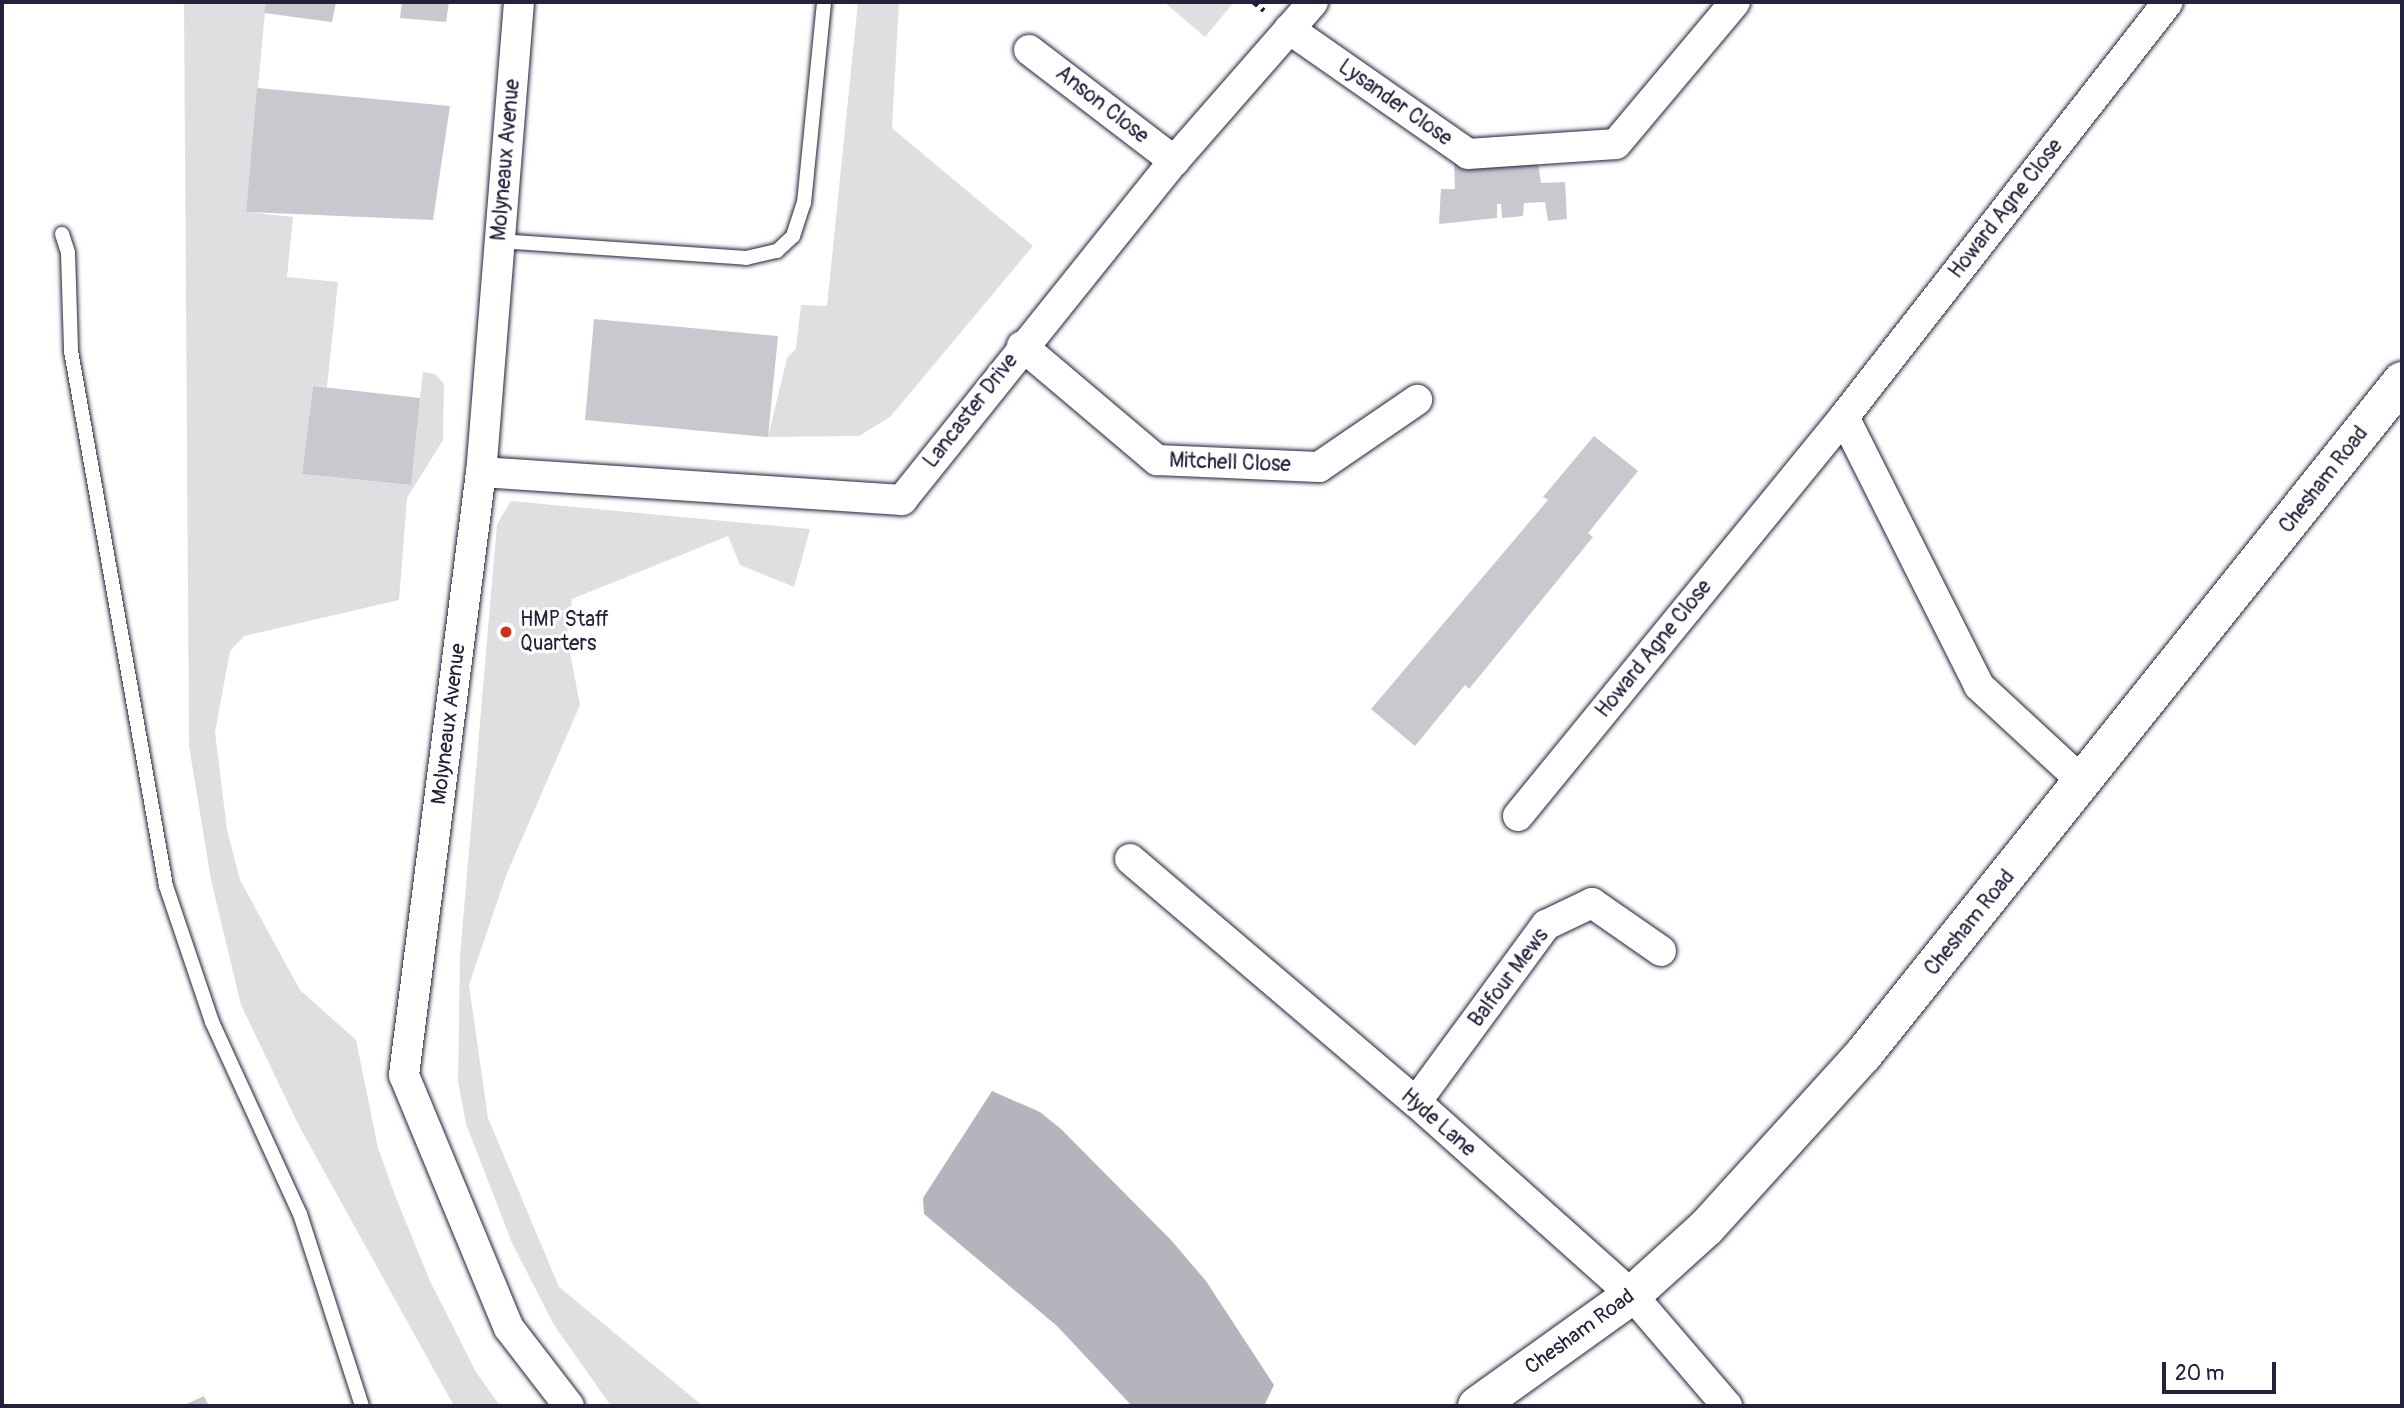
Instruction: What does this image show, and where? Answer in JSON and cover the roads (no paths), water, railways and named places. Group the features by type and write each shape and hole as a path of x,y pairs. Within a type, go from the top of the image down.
{"main road":[{"name":"Chesham Road","path":"1477,1406 1632,1295 1707,1227 1863,1055 2084,783 2402,381"}],"street":[{"name":"Molyneaux Avenue","path":"519,2 481,472 404,1075 509,1328 569,1406"},
{"name":"Lancaster Drive","path":"481,472 902,500 1022,346 1174,161 1314,2"},
{"name":"Lysander Close","path":"1289,29 1468,154 1616,144 1735,2"},
{"name":"Howard Agne Close","path":"1518,816 1844,417 2168,2"},
{"name":"Anson Close","path":"1029,50 1174,161"},
{"name":"Mitchell Close","path":"1022,346 1157,460 1319,467 1417,400"},
{"path":"1844,417 1979,686 2084,783"},
{"name":"Hyde Lane","path":"1130,859 1416,1102 1632,1295 1727,1406"},
{"name":"Balfour Mews","path":"1416,1102 1546,925 1592,903 1661,950"}],"lane":[{"path":"499,241 746,258 777,251 793,236 804,203 824,2"},
{"path":"62,234 68,253 71,351 166,886 212,1022 300,1214 362,1406"}],"place":[{"name":"HMP Staff Quarters","path":"506,632"}]}
